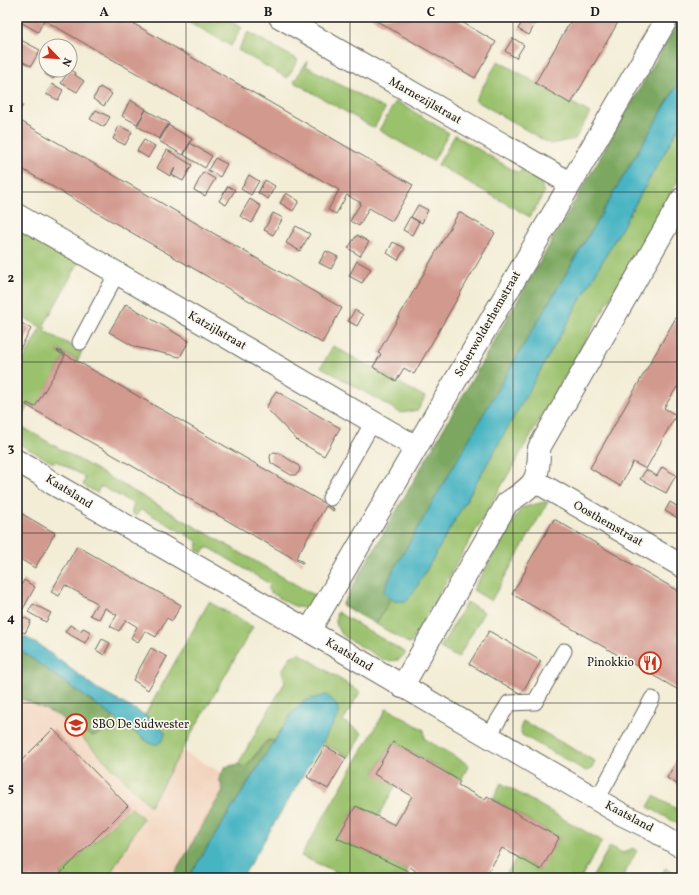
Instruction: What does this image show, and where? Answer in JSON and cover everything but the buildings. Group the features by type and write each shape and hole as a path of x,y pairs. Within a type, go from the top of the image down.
{"street":[{"name":"Marnezijlstraat","path":"280,17 570,183"},
{"name":"Scherwolderhemstraat","path":"309,631 668,17"},
{"path":"402,686 507,503 522,493 535,481 539,466 539,448 682,199"},
{"name":"Katzijlstraat","path":"17,215 416,447"},
{"name":"Kaatsland","path":"17,460 52,483 309,631 488,737 682,847"},
{"name":"Oosthemstraat","path":"535,481 682,566"}],"lane":[{"path":"80,342 117,273"},
{"path":"330,498 373,422"},
{"path":"488,737 509,703 535,702 564,651"},
{"path":"597,800 652,699"}],"shaded area":[{"name":"SBO De Súdwester","path":"17,660 253,790 204,878 17,878"}],"green space":[{"path":"181,17 224,17 242,27 231,46"},
{"path":"681,17 682,77 499,387 388,598 391,599 376,624 342,605"},
{"path":"248,32 298,60 287,78 238,50"},
{"path":"307,61 306,66 385,109 374,128 294,82"},
{"path":"498,61 590,113 575,139 550,144 475,100"},
{"path":"396,101 449,133 433,161 379,130"},
{"path":"682,122 682,174 410,644 376,624 391,599 396,602 415,590"},
{"path":"455,135 516,172 532,169 539,176 544,193 530,217 438,165"},
{"path":"20,228 79,262 44,325 46,327 44,331 82,351 78,360 58,350 57,352 65,356 36,407 27,403 26,405 28,406 21,417 17,414 17,372 41,327 17,314 17,233"},
{"path":"333,346 425,397 418,410 401,413 321,367"},
{"path":"17,424 319,598 307,607 301,608 290,604 269,591 268,589 270,585 268,583 210,548 206,548 202,553 196,549 198,544 197,541 143,510 139,511 136,516 131,513 134,504 103,487 100,487 97,493 83,485 85,479 82,475 56,461 54,463 17,443"},
{"path":"548,502 491,601 473,590 521,508"},
{"path":"209,602 253,627 150,806 68,724 93,736 105,732 113,717 151,744 160,726 145,715"},
{"path":"467,602 484,612 458,658 440,648"},
{"path":"337,612 406,653 399,660 386,661 345,637 337,626"},
{"path":"17,648 113,717 105,732 93,736 68,724 61,717 25,700 17,699"},
{"path":"299,653 360,692 343,721 362,733 349,757 322,743 338,716 292,713 274,741 268,740 264,743 245,768 238,764 285,682 282,671 290,657"},
{"path":"387,708 424,730 425,739 469,765 461,780 393,742 374,773 395,786 379,816 356,806 338,838 408,871 404,878 349,878 301,856"},
{"path":"523,721 595,761 591,769 586,771 522,735 520,729"},
{"path":"268,740 274,741 188,878 172,878 223,790 219,779 225,767 238,764 245,768"},
{"path":"501,783 602,841 581,878 504,878 517,857 540,870 559,838 493,799"},
{"path":"654,796 682,812 682,826 648,807"},
{"path":"130,807 143,818 108,878 61,878 59,876"},
{"path":"610,846 623,853 633,848 637,851 622,878 592,878"},
{"path":"665,868 682,877 682,878 660,878"}],"water":[{"path":"682,77 682,122 415,590 407,601 396,601 391,599 384,591 393,571 499,387"},
{"path":"17,632 42,647 100,691 145,715 165,732 163,740 157,744 151,744 17,648"},
{"path":"326,695 336,704 338,716 242,878 188,878 292,713 304,701"}],"place":[{"name":"Pinokkio","path":"650,663"},
{"name":"SBO De Súdwester","path":"76,725"}]}
